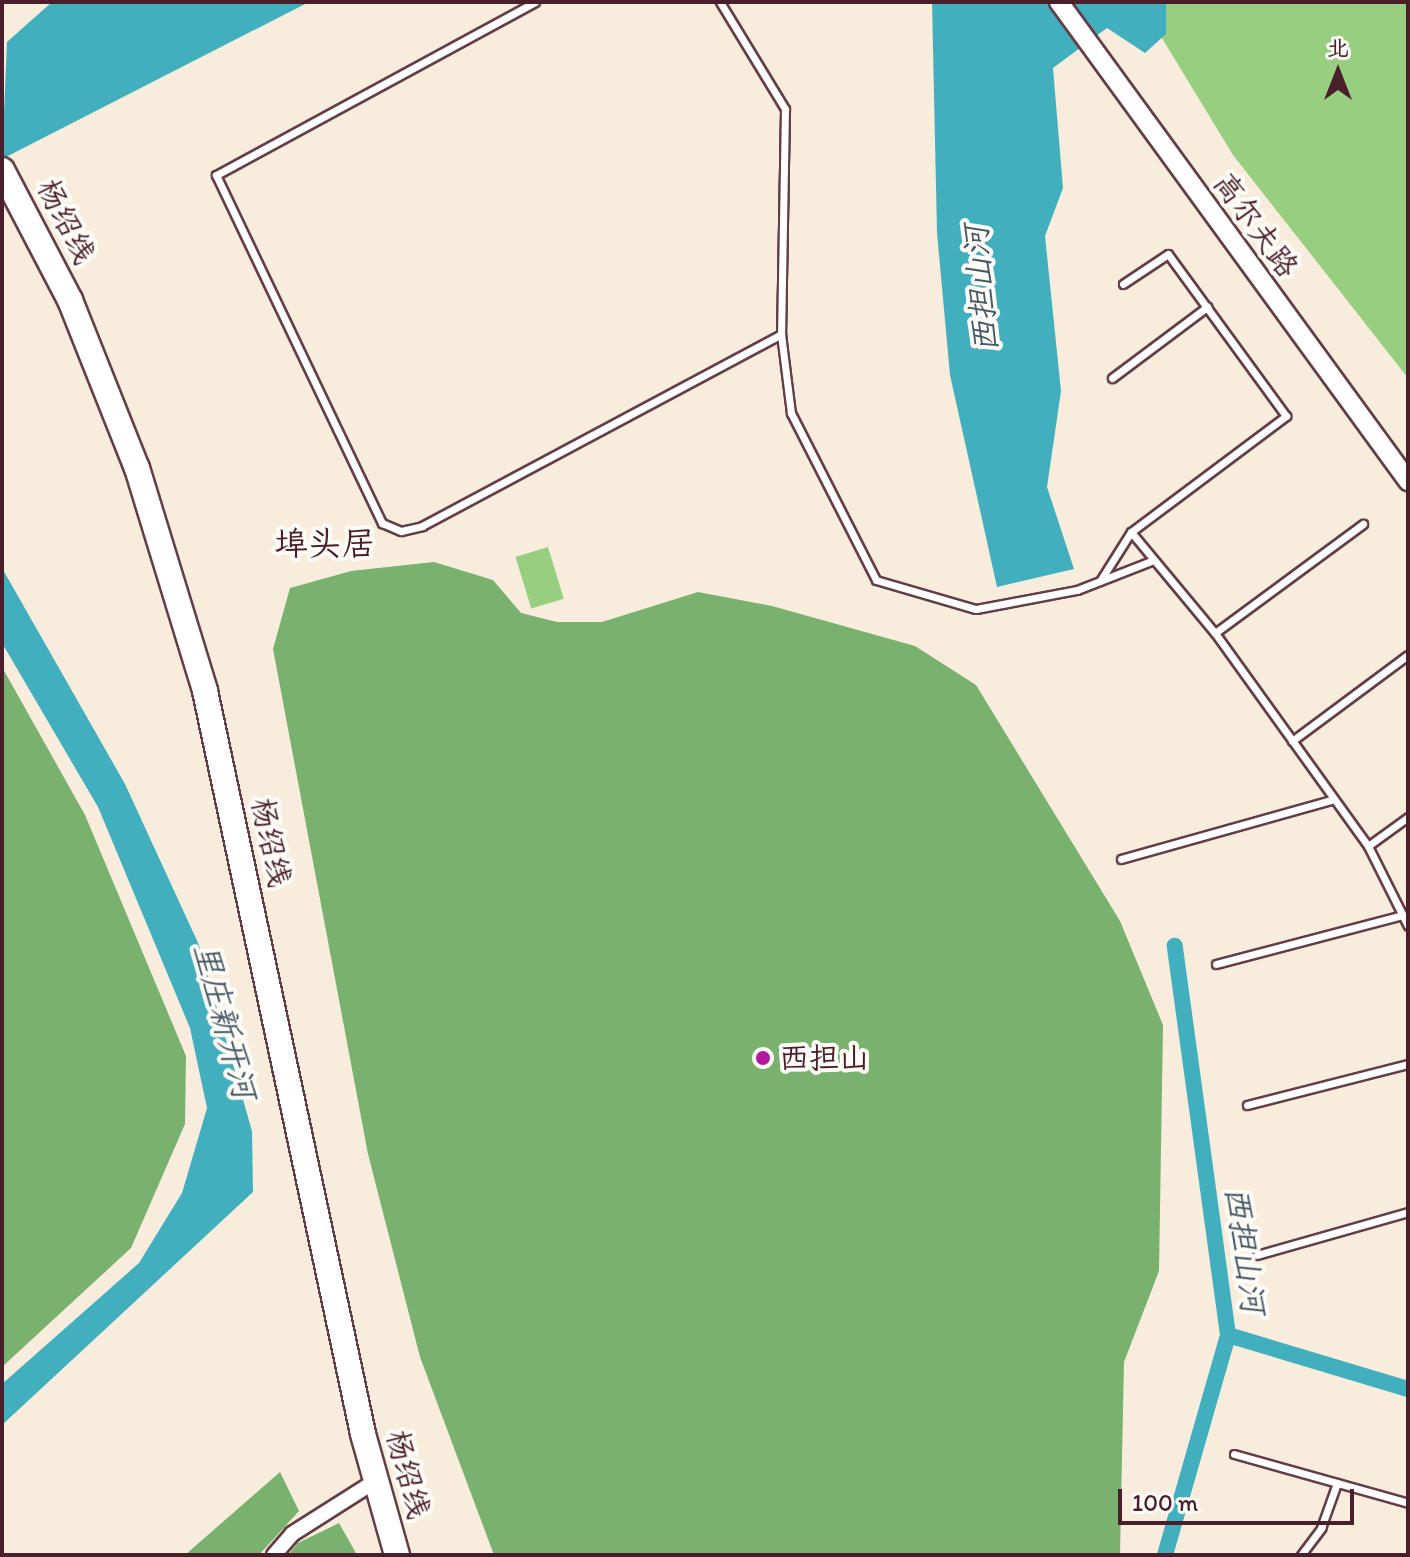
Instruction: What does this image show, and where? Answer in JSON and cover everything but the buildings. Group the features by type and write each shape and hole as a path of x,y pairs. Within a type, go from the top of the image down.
{"main road":[{"name":"杨绍线","path":"6,177 70,300 137,468 205,691 377,1480 397,1555"}],"street":[{"name":"高尔夫路","path":"1059,2 1408,481"},
{"path":"274,1555 292,1534 377,1480"}],"lane":[{"path":"535,2 216,175 382,523 401,531 422,526 781,334"},
{"path":"720,2 785,109 781,334 791,413 876,580 976,609 1100,581 1151,561"},
{"path":"1100,581 1131,532 1286,416 1168,254 1123,284"},
{"path":"1112,378 1207,307"},
{"path":"1215,633 1363,524"},
{"path":"1131,532 1151,561 1215,633 1331,800 1368,846 1408,926"},
{"path":"1292,741 1408,655"},
{"path":"1121,859 1331,800"},
{"path":"1368,846 1408,817"},
{"path":"1216,964 1403,915"},
{"path":"1247,1105 1408,1064"},
{"path":"1257,1255 1408,1212"},
{"path":"1234,1454 1408,1503"},
{"path":"1301,1555 1321,1528 1337,1483"}],"green space":[{"path":"1140,2 1408,2 1408,378 1233,155"},
{"path":"548,547 564,599 531,609 515,557"},
{"path":"434,562 493,580 521,613 557,622 602,622 698,592 772,606 915,646 976,685 1120,921 1163,1025 1159,1271 1124,1362 1120,1555 494,1555 420,1357 368,1154 273,649 290,588 351,571"},
{"path":"2,667 85,815 186,1056 185,1124 131,1248 2,1367"},
{"path":"280,1472 299,1511 259,1555 185,1555"},
{"path":"339,1523 357,1555 288,1555 298,1543"}],"water":[{"path":"52,2 309,2 2,159 7,42"},
{"path":"932,2 1166,2 1166,34 1145,53 1107,28 1053,68 1063,188 1045,236 1061,391 1047,487 1074,569 997,587 950,375 937,233"},
{"path":"2,568 125,784 199,945 252,1131 253,1192 2,1425 2,1384 139,1263 182,1193 207,1108 190,1028 98,807 2,643"}],"waterway":[{"name":"西担山河","path":"1165,1555 1228,1335 1175,946"},
{"path":"1228,1335 1408,1389"}],"place":[{"name":"西担山","path":"763,1058"}],"district":[{"name":"埠头居","path":"325,544"}],"water label":[{"name":"里庄新开河","path":"225,1021"}]}
